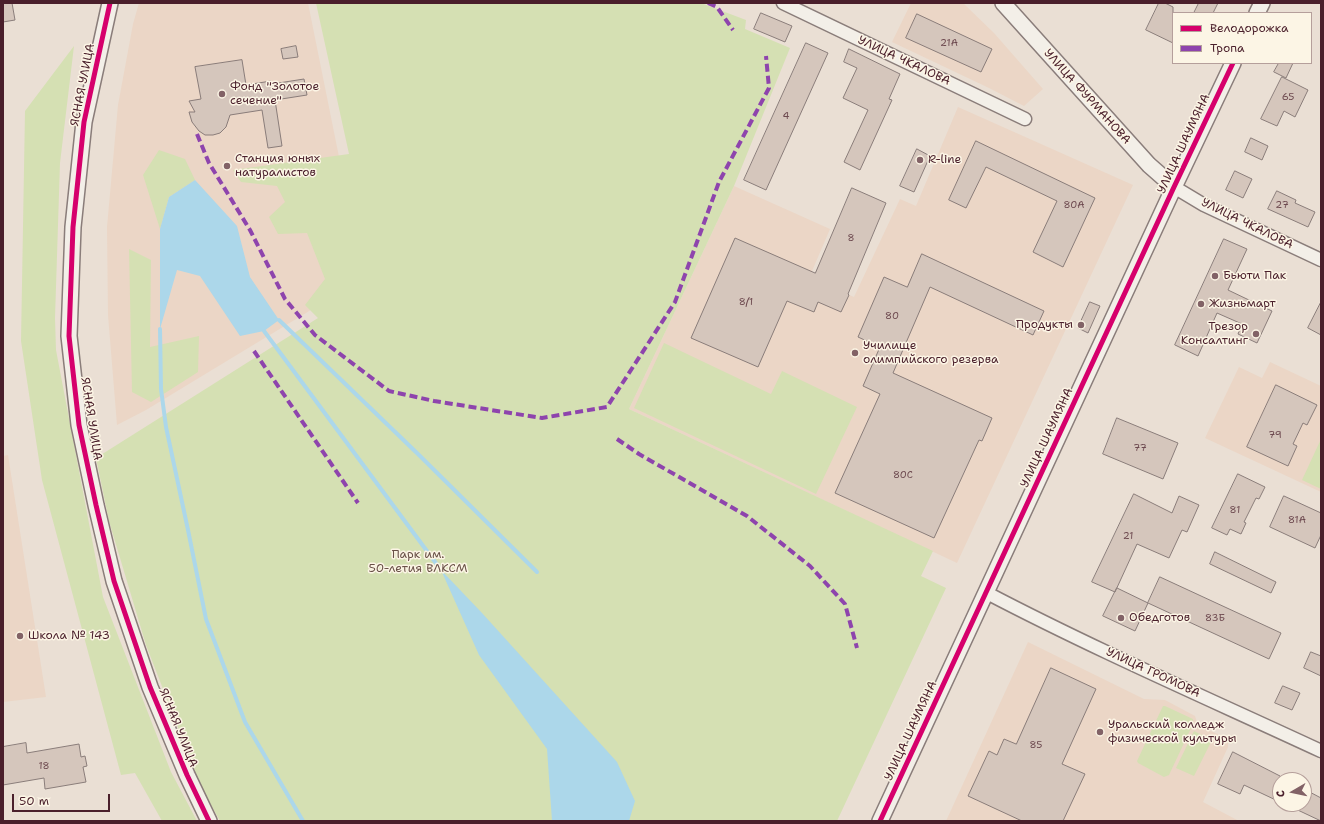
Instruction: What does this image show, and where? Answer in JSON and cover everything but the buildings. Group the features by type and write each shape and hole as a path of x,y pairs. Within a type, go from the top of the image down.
{"street":[{"name":"ЯСНАЯ УЛИЦА","path":"110,3 84,122 73,227 69,336 79,418 94,498 114,581 150,687 187,775 209,821"},
{"name":"УЛИЦА ЧКАЛОВА","path":"783,3 806,8 1025,119"},
{"name":"УЛИЦА ФУРМАНОВА","path":"1003,3 1149,165 1174,188"},
{"path":"1258,12 1262,3"},
{"name":"УЛИЦА ШАУМЯНА","path":"880,821 1233,64"},
{"name":"УЛИЦА ЧКАЛОВА","path":"1174,188 1204,205 1321,260"},
{"name":"УЛИЦА ГРОМОВА","path":"987,593 1017,609 1161,678 1321,751"}],"shaded area":[{"name":"Станция юных натуралистов","path":"139,3 308,3 363,276 306,313 146,410 117,425 108,315 107,227 118,105 133,24"},
{"path":"911,3 963,3 994,33 1043,89 1024,106 892,42"},
{"name":"Училище олимпийского резерва","path":"958,107 1133,185 957,563 629,409 734,186 830,229 809,278 854,297 900,199 916,206"},
{"path":"1270,362 1321,386 1321,492 1205,438 1239,367 1262,378"},
{"name":"Школа № 143","path":"8,455 46,697 3,702 3,456"},
{"name":"Уральский колледж физической культуры","path":"1028,642 1144,699 1165,700 1195,716 1198,725 1228,739 1228,747 1203,802 1239,821 946,821"}],"green space":[{"name":"Парк им. 50-летия ВЛКСМ","path":"316,3 701,3 746,20 745,29 790,48 734,186 629,409 933,551 921,576 946,588 837,821 220,821 201,787 146,645 109,521 96,458 318,318 305,305 325,279 307,233 278,234 269,217 285,202 277,186 241,182 233,170 349,154"},
{"path":"74,46 60,163 55,318 56,350 103,597 171,772 197,821 162,821 135,773 121,775 42,480 21,341 25,111"},
{"path":"159,150 185,159 195,180 169,197 160,229 143,175"},
{"path":"129,249 151,260 150,347 199,336 198,372 151,402 132,392"},
{"path":"664,343 771,394 782,371 857,407 816,494 634,408"},
{"path":"1321,439 1321,489 1302,480"},
{"path":"1163,706 1193,719 1193,724 1169,775 1164,777 1138,763 1137,761"},
{"path":"1194,731 1212,740 1194,776 1176,768"}],"water":[{"path":"195,180 237,226 250,277 279,320 264,331 240,336 200,276 177,270 160,329 160,229 169,197"},
{"path":"441,570 617,762 635,801 629,821 552,821 547,749 479,655"}],"waterway":[{"path":"279,320 419,455 537,572"},
{"path":"160,329 161,389 166,427 206,619 245,722 303,821"},
{"path":"264,331 441,570"}],"marked path":[{"path":"708,3 717,7 733,30"},
{"path":"197,134 209,163 250,230 285,299 315,335 389,391 434,401 542,418 607,407 675,302 719,182 769,88 766,56"},
{"path":"254,351 358,503"},
{"path":"617,439 639,454 747,516 810,566 845,604 857,648"}],"cycle path":[{"path":"110,3 84,122 73,227 69,336 79,425 114,581 150,687 187,775 209,821"},
{"path":"880,821 1233,64"}],"place":[{"name":"Фонд \"Золотое сечение\"","path":"222,94"},
{"name":"R-line","path":"920,160"},
{"name":"Станция юных натуралистов","path":"227,166"},
{"name":"Бьюти Пак","path":"1215,276"},
{"name":"Жизньмарт","path":"1201,304"},
{"name":"Продукты","path":"1081,325"},
{"name":"Трезор Консалтинг","path":"1256,334"},
{"name":"Училище олимпийского резерва","path":"855,353"},
{"name":"Обедготов","path":"1121,618"},
{"name":"Школа № 143","path":"20,636"},
{"name":"Уральский колледж физической культуры","path":"1100,732"}]}
